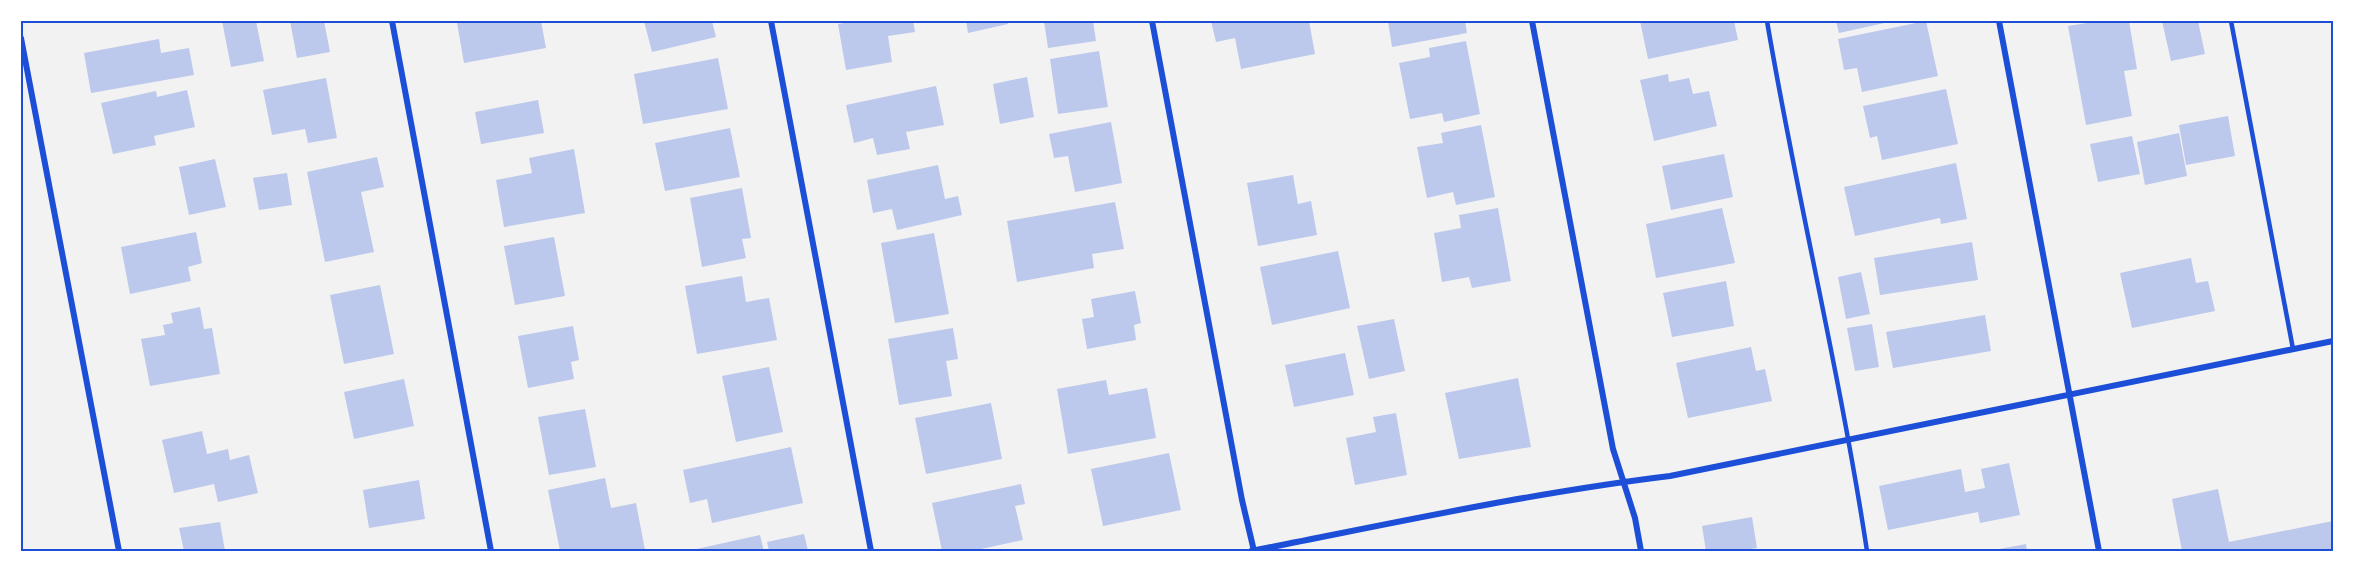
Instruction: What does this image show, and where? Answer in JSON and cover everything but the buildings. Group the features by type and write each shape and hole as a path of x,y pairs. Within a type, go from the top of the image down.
{"street":[{"path":"392,21 491,551"},
{"path":"771,21 871,551"},
{"path":"1152,21 1253,551 1527,497 1670,476 2333,341"},
{"path":"1532,21 1611,437 1635,518 1641,551"},
{"path":"1999,21 2099,551"},
{"path":"21,38 119,551"}],"lane":[{"path":"1767,21 1790,154 1850,439 1867,551"},
{"path":"2231,21 2293,349"}]}
